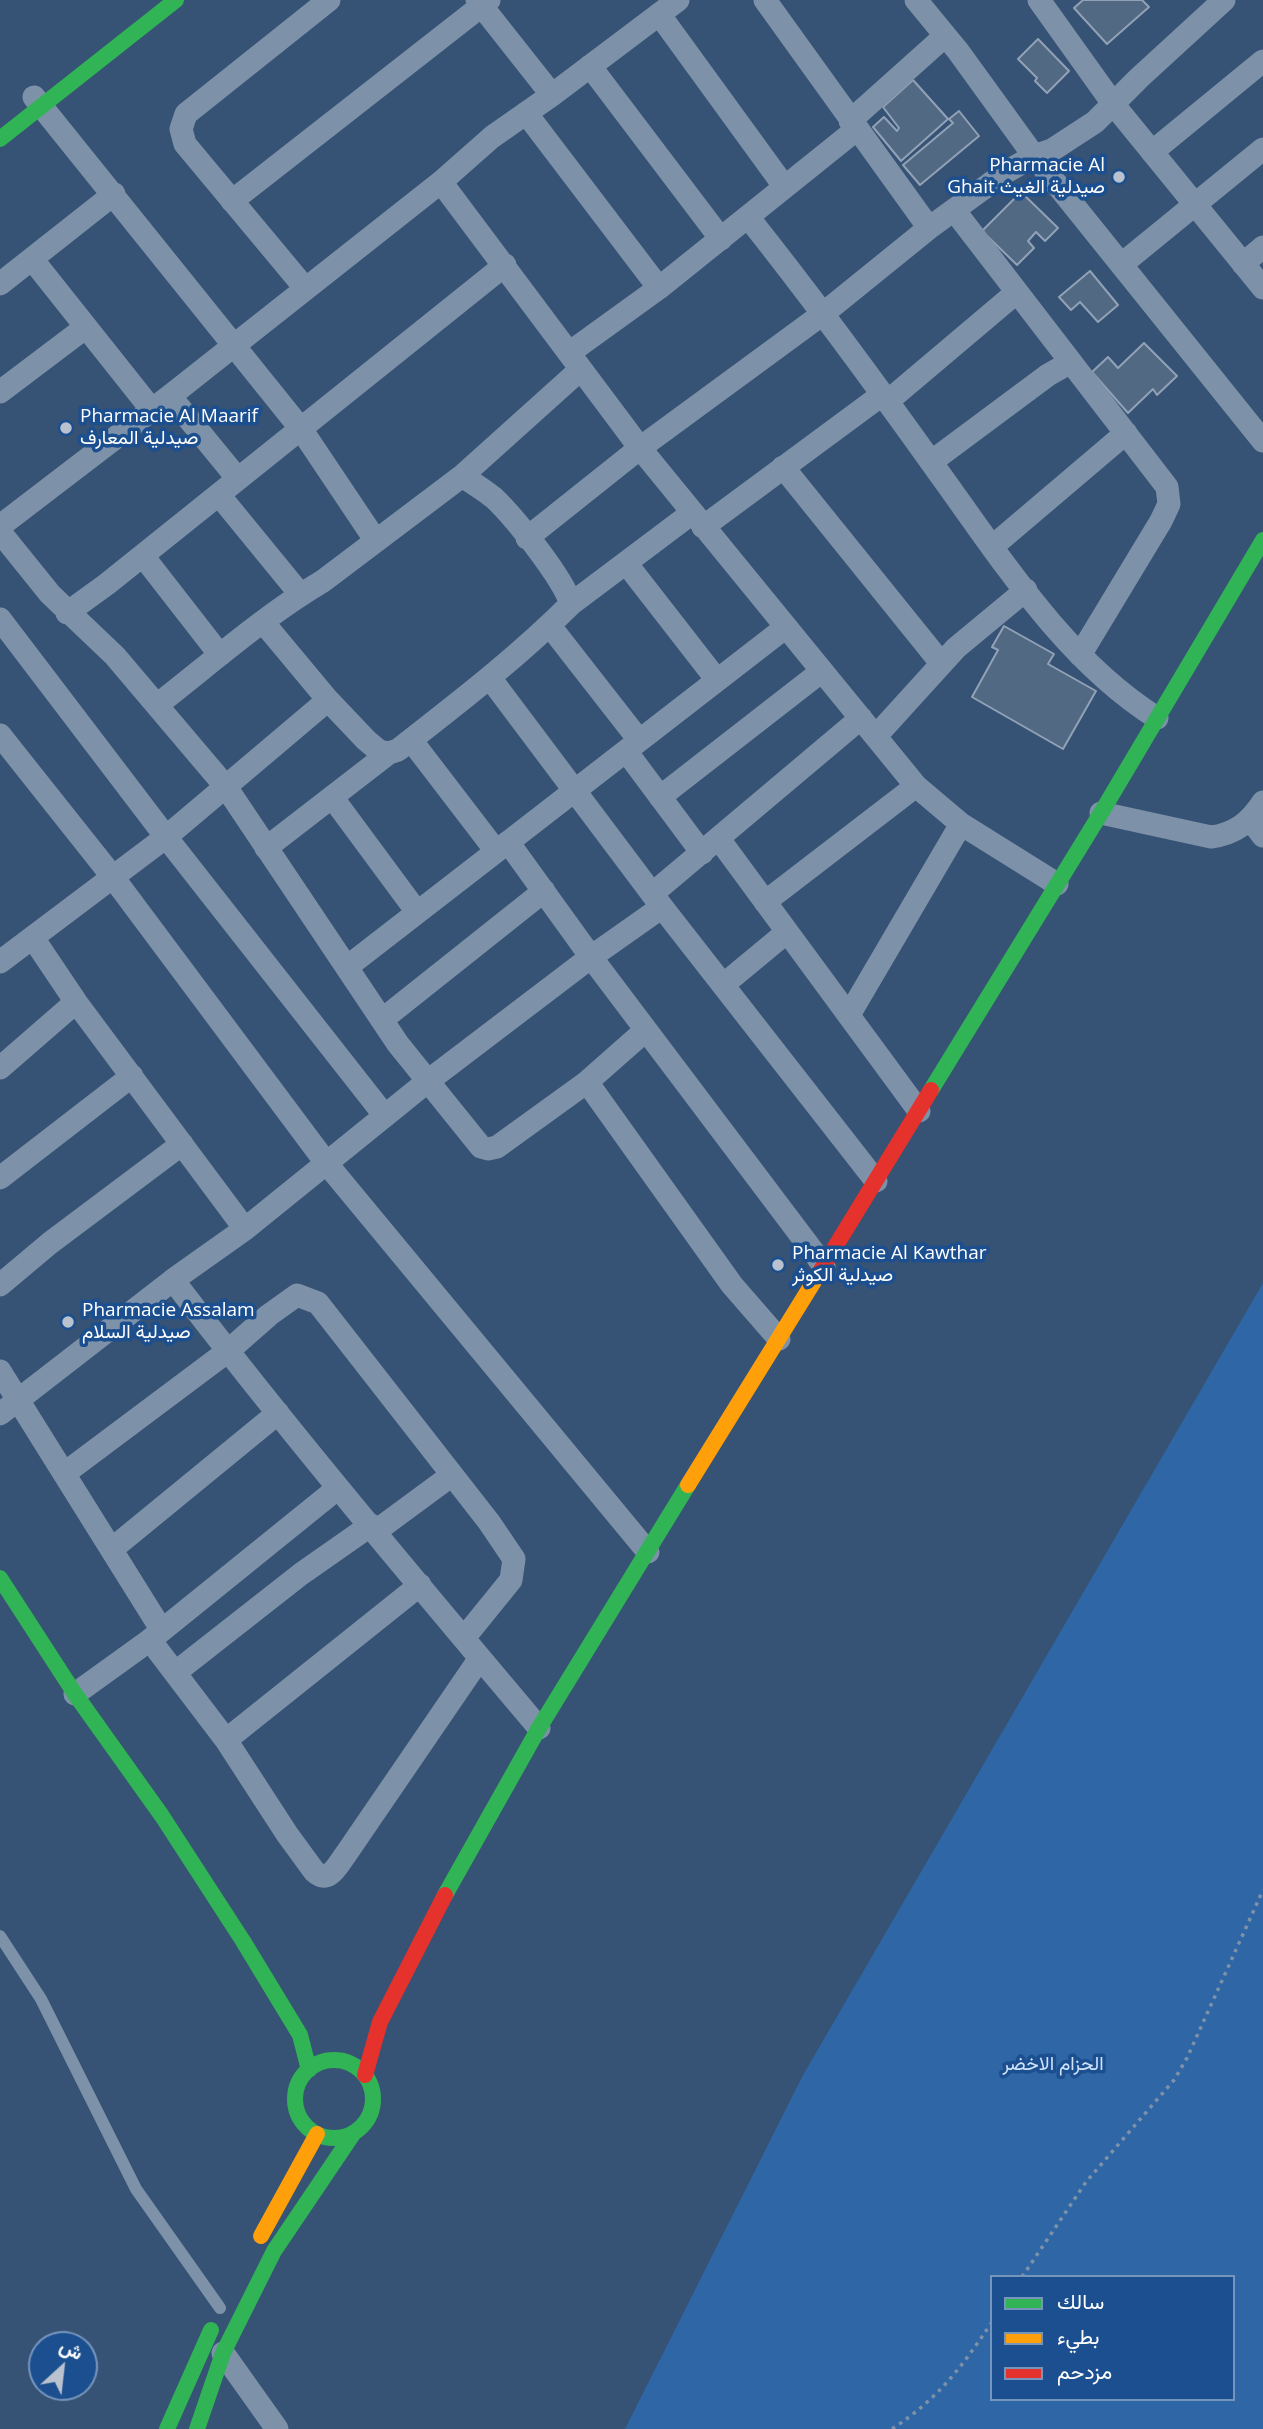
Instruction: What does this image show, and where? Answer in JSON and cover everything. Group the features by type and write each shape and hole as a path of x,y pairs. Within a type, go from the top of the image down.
{"street":[{"path":"0,139 38,102 155,0"},
{"path":"0,123 38,102 176,0"},
{"path":"305,288 184,144 181,130 186,114 329,0"},
{"path":"0,526 441,182 481,146 678,0"},
{"path":"765,0 929,228"},
{"path":"916,0 946,36 1034,156 1263,441"},
{"path":"1039,0 1114,105 1263,288"},
{"path":"527,538 640,448 824,313 929,228 1006,172 1034,156 1052,150 1077,134 1114,105 1139,78 1224,0"},
{"path":"232,201 483,2 552,95"},
{"path":"659,14 784,186"},
{"path":"157,705 300,594 323,581 462,476 575,361 854,125 946,36"},
{"path":"1152,152 1263,61"},
{"path":"590,66 721,239"},
{"path":"38,102 301,429 376,541"},
{"path":"526,113 659,288"},
{"path":"1122,264 1263,149"},
{"path":"441,182 640,448 916,786 961,824 1057,884"},
{"path":"0,284 114,194"},
{"path":"954,211 1167,487 1169,504 1080,655"},
{"path":"748,216 824,313 1026,590 1080,655 1115,690 1157,718"},
{"path":"1243,264 1263,247"},
{"path":"33,259 86,327 238,479"},
{"path":"67,612 143,556 505,265"},
{"path":"266,848 490,678 571,604 626,563 783,467 885,398 1017,292"},
{"path":"0,392 86,327"},
{"path":"931,462 1048,375 1071,362"},
{"path":"993,546 1126,433"},
{"path":"783,467 941,663"},
{"path":"462,476 493,498 567,592 571,604"},
{"path":"219,495 300,594"},
{"path":"0,532 67,612 115,656 226,788 398,1044 481,1147 497,1147 587,1082 646,1030"},
{"path":"365,2076 380,2022 438,1908 540,1728 1101,813 1263,540"},
{"path":"143,556 220,656"},
{"path":"626,563 717,680"},
{"path":"876,736 956,648 1026,590"},
{"path":"0,619 166,837 385,1116"},
{"path":"263,622 366,740 379,751 389,753"},
{"path":"550,626 633,745 660,797 765,902 919,1111"},
{"path":"347,967 786,627"},
{"path":"660,797 822,671"},
{"path":"490,678 657,901 876,1181"},
{"path":"0,962 166,837 328,699"},
{"path":"0,1414 173,1280 245,1228 428,1081 591,957 657,901 710,846 861,718"},
{"path":"0,735 112,876 327,1164 648,1552"},
{"path":"411,740 502,847 544,891 824,1266"},
{"path":"765,902 916,786"},
{"path":"332,797 417,912"},
{"path":"1101,813 1211,837 1225,835 1258,819"},
{"path":"849,1015 961,824"},
{"path":"383,1020 544,891"},
{"path":"723,985 787,932"},
{"path":"33,938 76,1002 245,1228"},
{"path":"0,1068 76,1002"},
{"path":"0,1178 132,1076"},
{"path":"587,1082 732,1285 779,1339"},
{"path":"0,1284 182,1144"},
{"path":"173,1280 338,1488 540,1728"},
{"path":"65,1473 228,1351 269,1315 297,1295 318,1303 514,1559 511,1580 464,1639"},
{"path":"0,1371 112,1549 176,1672 319,1876 331,1875 480,1658"},
{"path":"112,1549 278,1413"},
{"path":"176,1672 301,1574 452,1475"},
{"path":"75,1694 156,1634 338,1488"},
{"path":"0,1577 75,1694 162,1816 243,1941 300,2035 309,2070"},
{"path":"226,1740 420,1585"},
{"path":"343,2062 380,2022"},
{"path":"197,2429 223,2353 274,2251 353,2134 364,2125 371,2114 372,2087 357,2067 343,2062 300,2035"},
{"path":"343,2062 329,2061 309,2070 296,2091 296,2104 299,2116 317,2134 329,2138 353,2134"},
{"path":"251,2252 317,2134"},
{"path":"167,2429 223,2303"},
{"path":"223,2353 276,2429"}],"lane":[{"path":"0,1936 41,1999 136,2189 223,2303"}],"path":[{"path":"1022,2275 1086,2182 1174,2080 1188,2058 1263,1890"},
{"path":"892,2429 927,2404 947,2384 990,2325"}],"green space":[{"name":"الحزام الاخضر","path":"1263,1283 1263,2429 625,2429 803,2075"}],"building":[{"path":"1083,0 1142,0 1149,7 1107,44 1074,8"},
{"path":"1038,39 1069,71 1047,93 1035,81 1037,78 1018,59"},
{"path":"913,80 948,119 901,161 873,127 884,117 897,131 899,128 883,107"},
{"path":"959,111 979,136 920,185 903,165 953,123 949,119"},
{"path":"1021,192 1058,228 1045,241 1036,232 1028,241 1034,248 1017,265 982,231"},
{"path":"1090,271 1118,305 1098,322 1080,302 1071,310 1059,297"},
{"path":"1144,343 1177,376 1157,395 1153,389 1128,413 1092,372 1108,357 1118,368"},
{"path":"1004,626 1054,654 1048,664 1096,691 1063,749 972,697 998,650 992,647"}],"traffic: fast":[{"path":"0,139 176,0"},
{"path":"931,1090 1101,813 1263,540"},
{"path":"445,1895 539,1728 688,1485"},
{"path":"0,1578 75,1694 162,1816 243,1941 300,2035 309,2070"},
{"path":"334,2060 349,2063 361,2072 370,2084 373,2099 370,2114 361,2126 349,2135 334,2138 319,2135 307,2126 298,2114 295,2099 298,2084 307,2072 319,2063 334,2060"},
{"path":"197,2429 223,2353 274,2251 353,2134"},
{"path":"167,2429 211,2330"}],"traffic: slow":[{"path":"688,1485 821,1270"},
{"path":"261,2236 317,2134"}],"traffic: jam":[{"path":"821,1270 931,1090"},
{"path":"365,2075 380,2022 445,1895"}],"place":[{"name":"Pharmacie Al Ghait صيدلية الغيث","path":"1119,177"},
{"name":"Pharmacie Al Maarif صيدلية المعارف","path":"66,428"},
{"name":"Pharmacie Al Kawthar صيدلية الكوثر","path":"778,1265"},
{"name":"Pharmacie Assalam صيدلية السلام","path":"68,1322"}]}
